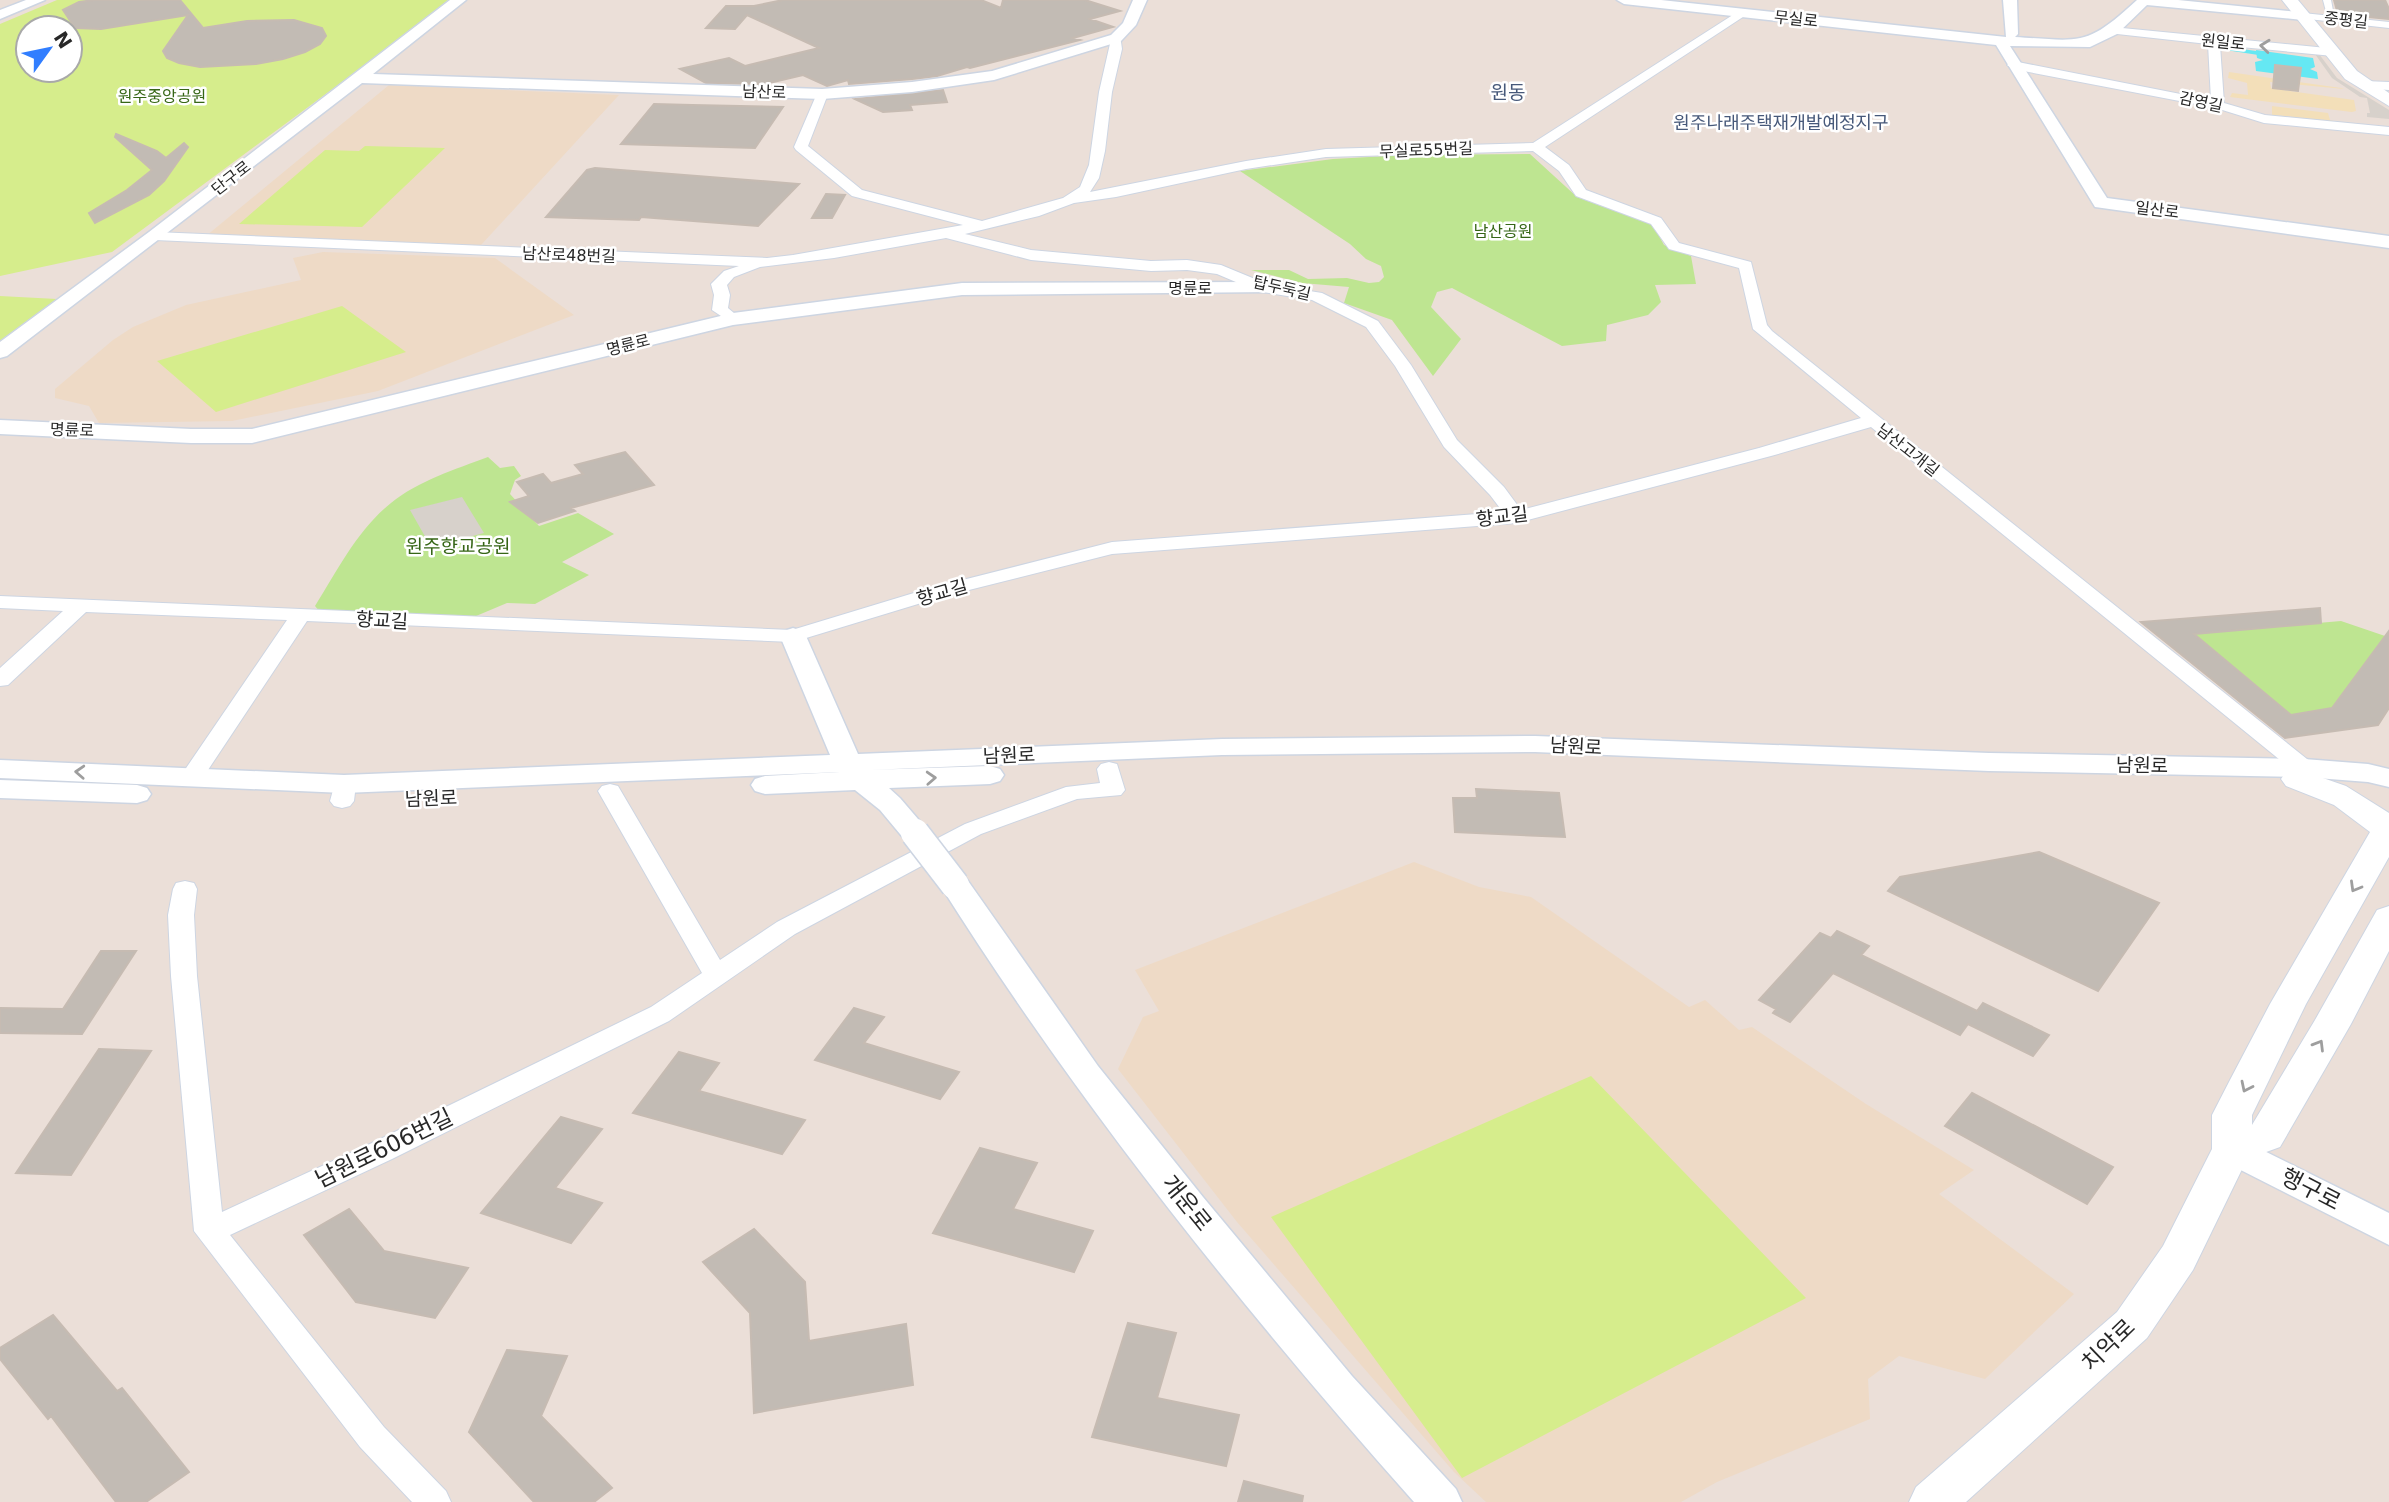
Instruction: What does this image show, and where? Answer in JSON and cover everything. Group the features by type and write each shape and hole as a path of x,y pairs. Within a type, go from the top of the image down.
{"main road":[{"path":"2290,0 2351,75 2389,102"},
{"path":"2300,774 2340,794 2371,814 2388,829"},
{"name":"치악로","path":"1933,1502 2132,1325 2178,1258 2232,1149 2232,1115 2249,1080 2288,1004 2388,829"},
{"path":"2232,1149 2266,1136 2332,1024 2389,919"}],"street":[{"path":"0,6 16,0"},
{"path":"0,15 38,0"},
{"name":"단구로","path":"0,352 460,0"},
{"path":"1074,199 1085,190 1094,170 1108,77 1117,53 1116,38 1129,25 1140,0"},
{"name":"무실로","path":"1624,0 1969,38 2009,45 2085,44 2112,31"},
{"path":"2009,45 2010,0"},
{"path":"2327,0 2332,19"},
{"path":"2112,31 2147,1 2304,16"},
{"path":"1536,147 1743,13"},
{"name":"중평길","path":"2304,16 2389,25"},
{"name":"원일로","path":"2112,31 2333,52"},
{"name":"남산로","path":"359,78 822,94 912,87 994,75 1116,38"},
{"path":"2214,41 2218,105"},
{"name":"감영길","path":"2009,45 2264,119 2389,131"},
{"name":"일산로","path":"2009,45 2101,203 2389,242"},
{"path":"2364,85 2389,86"},
{"path":"822,94 801,147 827,170 857,193 980,225"},
{"name":"무실로55번길","path":"1074,199 1116,193 1246,165 1326,153 1536,147"},
{"name":"남산고개길","path":"1536,147 1564,167 1581,193 1656,221 1674,246 1746,265 1759,326 1802,366 2109,608 2300,774"},
{"name":"남산로48번길","path":"155,236 767,263 949,234 1074,199"},
{"name":"탑두둑길","path":"949,234 1031,255 1151,266 1187,265 1221,270 1263,288 1316,296 1372,324 1403,365 1450,443 1497,491 1516,517"},
{"path":"733,319 720,310 722,295 719,284 729,274 767,263"},
{"name":"명륜로","path":"0,427 191,436 251,436 733,319 962,289 1263,288"},
{"name":"향교길","path":"0,602 793,636 934,593 1112,548 1516,517 1765,452 1871,421"},
{"path":"0,680 80,606"},
{"path":"192,777 300,616"},
{"path":"793,636 855,772"},
{"name":"남원로","path":"0,789 343,793 610,791 1222,747 1535,744 2300,774 2389,790"},
{"path":"2300,774 2389,756"},
{"name":"남원로","path":"0,769 192,777 343,793 855,772 1531,760 2300,774"},
{"path":"610,791 717,977 786,928 973,829 1074,792 1113,790 1109,769"},
{"name":"개운로","path":"855,772 890,804 955,885 1086,1074 1189,1207 1338,1388 1441,1502"},
{"path":"2300,774 2368,773 2389,778"},
{"path":"186,889 181,915 184,976 209,1231 372,1437 433,1502"},
{"name":"남원로606번길","path":"209,1231 382,1151 660,1014 717,977"},
{"name":"행구로","path":"2232,1149 2389,1230"}],"shaded area":[{"path":"2315,54 2319,54 2337,78 2389,110 2389,119 2367,117 2367,113 2370,113 2367,98 2360,97 2332,78"},
{"path":"389,85 619,95 481,245 472,248 206,236"},
{"path":"323,252 495,258 574,315 378,391 232,421 99,423 89,406 55,398 55,389 113,340 133,327 186,305 301,280 293,258"},
{"path":"462,497 484,533 431,547 410,510"},
{"path":"1414,862 1479,887 1531,897 1689,1007 1705,1000 1739,1030 1752,1027 1866,1104 1974,1170 1939,1194 2074,1294 1985,1379 1899,1356 1868,1379 1870,1419 1717,1482 1681,1502 1486,1502 1454,1472 1237,1222 1118,1069 1143,1017 1159,1011 1135,970"}],"green space":[{"name":"원주중앙공원","path":"57,0 453,0 112,252 0,276 0,24 14,18 14,84 84,84 84,14 24,14"},
{"path":"365,146 445,148 362,227 239,224 325,150 359,151"},
{"name":"남산공원","path":"1530,154 1577,197 1653,225 1664,245 1691,256 1696,284 1655,285 1661,302 1648,315 1607,325 1606,341 1562,346 1452,288 1437,292 1431,307 1461,339 1433,376 1392,320 1344,303 1349,287 1302,283 1251,270 1289,270 1308,279 1347,278 1369,283 1379,282 1384,277 1381,266 1366,259 1350,244 1240,171 1333,159 1406,155"},
{"path":"0,296 57,299 0,341"},
{"path":"342,306 406,352 216,412 157,361"},
{"name":"원주향교공원","path":"488,457 500,468 514,466 521,476 515,480 510,494 539,526 578,513 614,534 562,562 589,575 535,604 507,603 469,619 320,612 315,606 349,551 379,513 425,482"},
{"path":"2341,621 2385,636 2332,708 2291,715 2194,634"},
{"path":"1591,1076 1806,1298 1462,1478 1271,1217"}],"sand":[{"path":"2229,72 2341,88 2344,89 2270,82 2271,88 2354,100 2356,111 2230,97 2232,93 2248,95 2247,83 2228,78"},
{"path":"2272,106 2328,113 2330,120 2337,122 2272,115"}],"water":[{"path":"2256,50 2313,58 2315,67 2310,69 2317,72 2318,79 2256,71 2255,62 2263,60 2257,58"}],"building":[{"path":"180,0 203,28 247,21 294,20 322,28 326,36 320,44 283,59 256,64 200,67 167,58 163,51 188,15 101,29 84,28 84,14 66,14 63,10 79,2"},
{"path":"783,0 981,0 1001,8 1003,0 1085,0 1120,11 1090,19 1113,27 1073,38 1080,40 937,76 849,84 848,80 827,86 803,75 765,84 706,83 680,69 729,58 745,66 819,48 747,15 735,29 706,28 726,6 754,6"},
{"path":"2334,0 2385,0 2389,19 2338,14"},
{"path":"2275,65 2301,68 2298,91 2273,88"},
{"path":"943,90 947,102 910,105 912,110 883,112 855,99"},
{"path":"654,104 783,107 755,148 621,144"},
{"path":"116,134 157,151 166,158 184,143 188,147 164,181 149,195 95,223 89,213 127,190 152,170 115,137"},
{"path":"595,168 799,184 758,226 641,217 639,220 546,217 587,170"},
{"path":"826,194 845,195 832,218 812,218"},
{"path":"625,452 654,485 571,508 575,511 538,523 510,502 529,496 517,482 543,474 551,483 583,474 575,465"},
{"path":"2320,608 2321,623 2194,634 2291,715 2332,708 2389,631 2389,708 2378,725 2285,738 2141,622"},
{"path":"1476,789 1559,793 1565,837 1455,832 1453,798 1477,798"},
{"path":"2039,852 2159,903 2098,991 1888,891 1900,877"},
{"path":"1837,931 1869,946 1861,955 1977,1011 1983,1003 2049,1035 2033,1056 1968,1024 1960,1035 1833,973 1790,1022 1773,1013 1776,1009 1759,1000 1820,933 1831,938"},
{"path":"101,951 136,951 82,1034 0,1033 0,1008 63,1009"},
{"path":"854,1008 884,1017 864,1043 959,1072 940,1099 815,1060"},
{"path":"99,1049 151,1051 71,1175 16,1173"},
{"path":"679,1052 719,1063 699,1091 805,1120 782,1154 633,1113"},
{"path":"1972,1093 2113,1167 2087,1204 1945,1126"},
{"path":"561,1117 602,1129 555,1188 602,1203 571,1243 481,1213"},
{"path":"980,1148 1037,1163 1013,1209 1093,1231 1074,1272 933,1233"},
{"path":"349,1209 384,1251 468,1268 435,1318 356,1302 304,1235"},
{"path":"754,1229 805,1282 809,1341 906,1324 913,1385 754,1413 750,1313 703,1262"},
{"path":"53,1315 117,1391 122,1388 189,1472 146,1502 116,1502 51,1416 48,1419 0,1359 0,1348"},
{"path":"1128,1323 1176,1333 1157,1398 1239,1415 1226,1466 1092,1437"},
{"path":"507,1350 567,1356 541,1416 612,1488 594,1502 534,1502 469,1432"},
{"path":"1244,1481 1303,1496 1302,1502 1238,1502"}],"waterway":[{"path":"2231,49 2257,53"}],"district":[{"name":"원동","path":"1508,92"},
{"name":"원주나래주택재개발예정지구","path":"1781,122"}]}
